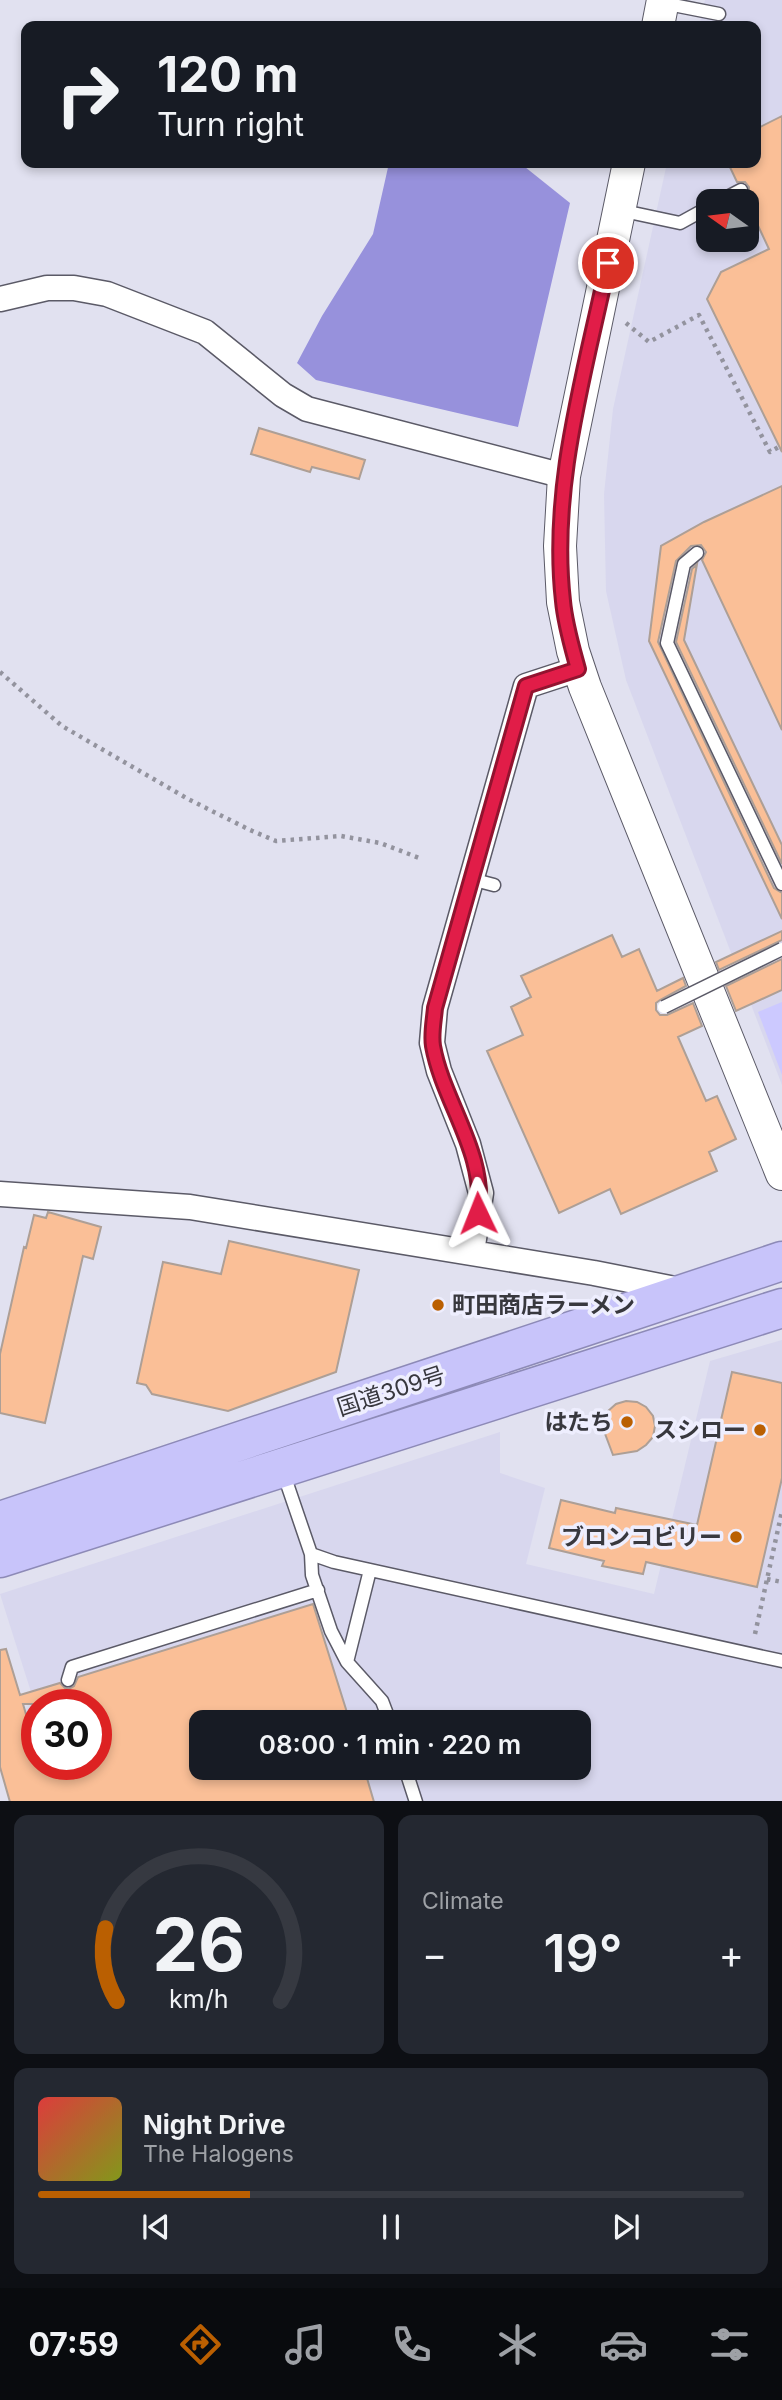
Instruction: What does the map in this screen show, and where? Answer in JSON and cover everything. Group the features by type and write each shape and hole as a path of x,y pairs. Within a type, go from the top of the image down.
{"highway":[{"name":"国道309号","path":"0,1521 782,1261"},
{"name":"国道309号","path":"0,1558 782,1308"}],"street":[{"path":"628,168 565,476 561,546 563,602 578,669 782,1174"},
{"path":"0,299 47,288 74,288 107,294 205,332 283,395 307,409 565,476"},
{"path":"472,1252 481,1193 468,1144 439,1071 432,1043 435,1008 482,882 526,686 578,669"},
{"path":"0,1194 190,1207 472,1252 652,1283 689,1292"}],"lane":[{"path":"661,10 719,14"},
{"path":"618,210 680,223 696,215"},
{"path":"697,553 684,564 667,643 782,884"},
{"path":"664,1007 782,949"},
{"path":"282,1468 311,1554 312,1575 331,1630 346,1662 382,1701 385,1710"},
{"path":"311,1554 370,1570 782,1661"},
{"path":"346,1662 370,1570"},
{"path":"68,1680 72,1667 318,1590"},
{"path":"409,1780 416,1801"}],"path":[{"path":"620,318 649,342 699,315 770,452 782,446"},
{"path":"0,672 62,726 188,799 250,830 276,841 341,836 380,843 422,859"},
{"path":"750,1654 782,1511"},
{"path":"767,1578 782,1582"}],"shaded area":[{"path":"705,0 782,0 782,1085 626,680 606,591 604,494 613,409 666,168 761,168 761,21 700,21"},
{"path":"388,168 526,168 570,203 518,427 316,380 297,363 322,316 373,234"},
{"path":"782,1002 782,1075 758,1012"},
{"path":"782,1340 782,1801 66,1801 83,1780 112,1780 112,1689 30,1689 0,1594 500,1432 500,1473 545,1488 526,1564 654,1594 710,1361"}],"building":[{"path":"782,116 782,452 707,299 721,272 769,249 760,230 760,189 749,189 745,182 737,182 730,168 761,168 761,126"},
{"path":"259,428 365,460 359,479 312,467 310,472 251,454"},
{"path":"782,486 782,730 702,560 706,552 701,545 691,546 676,561 658,642 774,888 782,893 782,919 649,641 661,546 704,522"},
{"path":"697,564 684,640 782,845 782,864 676,642 692,569"},
{"path":"782,931 782,940 719,970 716,962"},
{"path":"612,935 622,957 639,949 657,991 683,978 686,986 656,1003 656,1010 660,1015 667,1015 693,1003 702,1026 678,1037 706,1101 717,1096 736,1139 709,1152 717,1171 621,1214 610,1189 559,1213 487,1051 523,1035 511,1007 531,997 521,976"},
{"path":"782,959 782,990 736,1011 726,986"},
{"path":"48,1212 101,1227 93,1259 83,1256 45,1423 0,1413 0,1354 24,1247 26,1248 34,1215 46,1218"},
{"path":"229,1241 359,1270 336,1372 228,1411 152,1394 146,1385 137,1383 163,1262 221,1274"},
{"path":"732,1372 782,1383 782,1478 757,1587 646,1562 643,1574 602,1566 604,1561 549,1548 561,1500 615,1513 616,1508 697,1525"},
{"path":"637,1402 646,1407 653,1416 653,1437 637,1451 613,1455 604,1431 604,1421 608,1411 616,1404"},
{"path":"313,1604 346,1710 189,1710 189,1780 368,1780 374,1801 10,1801 0,1767 0,1650 6,1649 21,1695 21,1780 112,1780 112,1689 69,1689 74,1686 78,1677"},
{"path":"60,1683 69,1689 40,1689"}],"place":[{"name":"町田商店ラーメン","path":"438,1305"},
{"name":"はたち","path":"627,1422"},
{"name":"スシロー","path":"760,1430"},
{"name":"ブロンコビリー","path":"736,1537"}],"route":[{"path":"478,1213 481,1193 468,1144 439,1071 432,1043 435,1008 526,686 578,669 563,602 561,546 565,476 608,263"}]}
